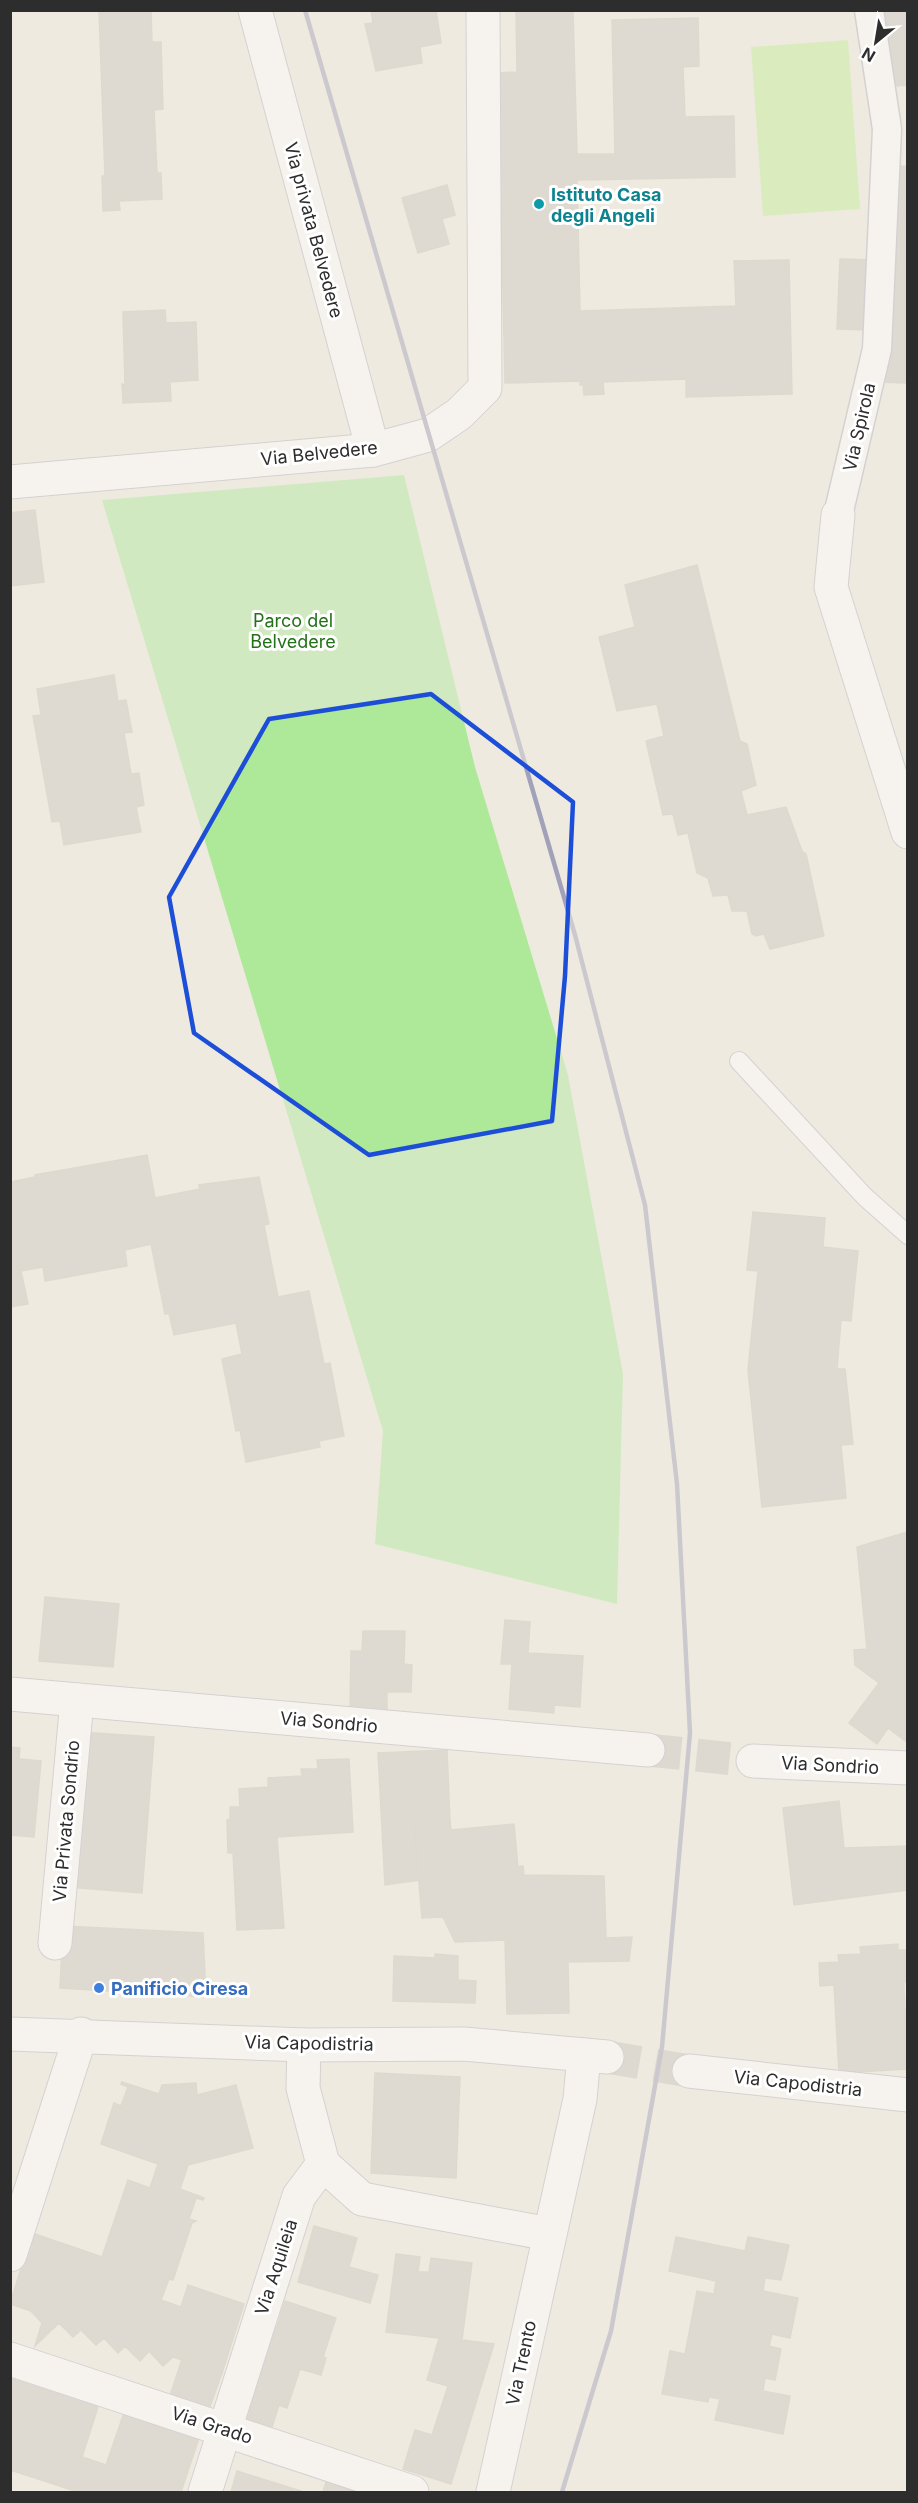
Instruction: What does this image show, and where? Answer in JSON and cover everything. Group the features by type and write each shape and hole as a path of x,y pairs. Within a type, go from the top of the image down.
{"street":[{"name":"Via privata Belvedere","path":"255,10 373,450"},
{"name":"Via Belvedere","path":"10,483 373,450 428,435 459,414 486,388 483,10"},
{"name":"Via Spirola","path":"869,10 887,129 877,349 838,515 831,587 908,832"},
{"name":"Via Sondrio","path":"10,1694 648,1750"},
{"name":"Via Privata Sondrio","path":"55,1942 77,1700"},
{"name":"Via Sondrio","path":"753,1761 908,1768"},
{"name":"Via Capodistria","path":"10,2034 81,2034 304,2045 464,2044 596,2056"},
{"path":"10,2255 81,2034"},
{"path":"304,2045 303,2088 323,2164 362,2199 549,2234"},
{"name":"Via Trento","path":"493,2493 580,2099 596,2056"},
{"name":"Via Capodistria","path":"689,2071 908,2095"},
{"name":"Via Aquileia","path":"205,2493 299,2196 323,2164"},
{"name":"Via Grado","path":"10,2359 412,2493"}],"lane":[{"path":"739,1061 865,1197 908,1235"}],"highlighted area":[{"path":"431,694 573,802 565,976 552,1121 369,1155 194,1033 169,897 269,719"}],"green space":[{"path":"848,40 860,209 763,216 751,47"},
{"name":"Parco del Belvedere","path":"404,475 475,767 568,1075 623,1374 617,1604 375,1544 383,1431 102,500"}],"building":[{"path":"99,10 151,10 152,42 161,42 163,109 154,110 157,173 161,173 162,199 119,201 120,210 103,211 102,176 105,176"},
{"path":"371,10 436,10 441,43 420,47 422,63 376,71 365,24 373,23"},
{"name":"Istituto Casa degli Angeli","path":"516,10 573,10 577,154 615,154 612,20 698,18 699,66 683,67 685,117 734,116 735,177 577,180 580,311 736,306 734,261 789,260 792,394 686,397 686,379 603,382 604,394 584,395 580,381 505,383 498,73 517,72"},
{"path":"877,10 908,10 908,85 883,87"},
{"path":"908,166 908,383 876,382 890,167"},
{"path":"447,185 455,215 442,219 449,244 418,253 402,198"},
{"path":"840,259 876,260 869,330 837,329"},
{"path":"165,310 166,323 196,322 198,380 170,382 171,401 123,403 122,384 125,385 123,312"},
{"path":"35,510 44,582 10,586 10,513"},
{"path":"697,565 740,741 747,744 756,785 741,791 747,815 786,807 802,851 806,854 824,936 770,949 764,934 756,936 752,934 747,911 732,911 728,895 713,896 708,878 697,873 688,833 678,835 673,814 663,815 646,741 664,736 657,704 617,711 599,637 635,627 625,585"},
{"path":"114,675 118,701 126,700 132,732 124,733 131,774 139,773 144,805 136,807 141,832 64,845 60,821 52,822 33,716 41,715 37,689"},
{"path":"147,1155 155,1198 200,1189 199,1185 259,1177 269,1224 264,1225 278,1297 309,1291 324,1364 330,1363 344,1436 319,1441 320,1447 246,1462 240,1430 236,1431 222,1359 242,1354 236,1323 174,1335 169,1313 165,1314 151,1244 125,1250 127,1266 45,1281 43,1267 21,1271 28,1304 10,1307 10,1182 35,1177 35,1175"},
{"path":"753,1212 825,1218 823,1247 858,1251 851,1321 841,1320 837,1369 845,1369 853,1444 841,1445 846,1498 762,1507 748,1370 758,1271 747,1270"},
{"path":"907,1532 908,1743 888,1728 877,1744 849,1723 879,1683 855,1665 854,1650 867,1649 857,1547"},
{"path":"45,1597 119,1604 113,1667 39,1661"},
{"path":"505,1620 530,1622 528,1653 583,1656 580,1707 554,1705 554,1713 509,1709 512,1664 501,1664"},
{"path":"363,1631 405,1631 404,1664 412,1665 411,1692 387,1692 387,1710 350,1709 351,1651 362,1651"},
{"path":"80,1732 154,1737 142,1893 68,1887"},
{"path":"10,1747 20,1748 19,1759 41,1761 34,1837 10,1835"},
{"path":"447,1750 450,1821 414,1824 419,1880 385,1885 378,1753"},
{"path":"349,1759 353,1832 277,1837 284,1928 237,1930 233,1853 228,1853 227,1820 230,1819 230,1807 240,1807 239,1789 268,1787 268,1778 302,1776 301,1769 318,1769 317,1760"},
{"path":"839,1801 844,1848 908,1846 908,1890 794,1905 783,1808"},
{"path":"450,1821 451,1830 514,1824 518,1867 523,1866 524,1875 604,1876 606,1938 632,1937 629,1961 568,1962 569,2013 507,2014 505,1940 455,1942 443,1917 422,1918 414,1824"},
{"path":"63,1926 203,1933 206,1997 60,1988"},
{"path":"898,1944 898,1950 908,1950 908,1982 904,1982 904,1988 908,2069 839,2073 834,1985 820,1986 819,1963 839,1962 838,1955 861,1954 860,1947"},
{"path":"435,1954 458,1956 458,1980 476,1981 475,2003 393,2001 394,1956 435,1958"},
{"path":"375,2073 460,2077 456,2178 371,2173"},
{"path":"122,2082 159,2094 162,2085 196,2083 197,2095 236,2085 253,2148 188,2165 180,2189 204,2198 203,2200 196,2198 189,2219 196,2221 192,2223 173,2280 169,2279 161,2300 181,2307 188,2285 244,2304 222,2373 173,2357 163,2366 149,2351 140,2361 125,2346 118,2353 104,2338 96,2345 81,2330 73,2337 59,2323 35,2346 42,2323 31,2311 10,2304 32,2233 102,2257 128,2180 150,2188 158,2164 101,2144 114,2103 121,2106 128,2087 121,2084"},
{"path":"314,2226 357,2238 349,2267 378,2275 370,2303 298,2282"},
{"path":"676,2237 745,2251 748,2237 789,2245 781,2280 765,2278 763,2291 798,2298 790,2338 772,2334 769,2346 781,2349 775,2380 765,2378 763,2391 790,2396 783,2434 715,2420 720,2399 709,2397 708,2402 662,2394 670,2351 685,2354 697,2291 714,2294 716,2281 669,2271"},
{"path":"396,2254 420,2257 418,2272 429,2272 431,2258 472,2263 462,2340 494,2344 451,2484 403,2469 415,2430 432,2435 448,2386 427,2380 439,2338 386,2332"},
{"path":"285,2301 336,2318 323,2357 326,2358 321,2375 300,2369 287,2408 279,2405 272,2427 240,2416 270,2324 277,2327"},
{"path":"182,2359 222,2373 209,2409 170,2396"},
{"path":"10,2378 98,2407 82,2457 106,2465 124,2413 199,2438 181,2492 78,2492 10,2470"},
{"path":"237,2471 304,2492 231,2492"},
{"path":"327,2479 369,2492 323,2492"}],"tunnel":[{"path":"648,1750 753,1761"},
{"path":"607,2057 689,2071"}],"railway":[{"path":"305,10 575,935 645,1205 677,1484 690,1733 662,2047 611,2331 562,2492"}],"place":[{"name":"Istituto Casa degli Angeli","path":"539,204"},
{"name":"Panificio Ciresa","path":"99,1988"}]}
